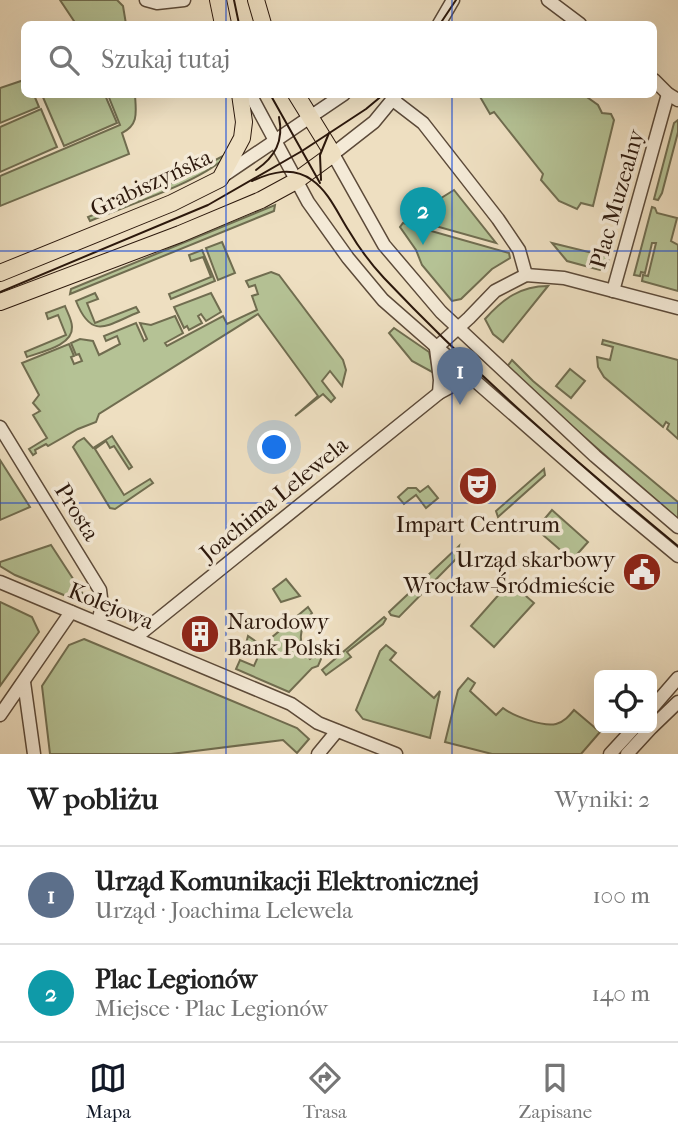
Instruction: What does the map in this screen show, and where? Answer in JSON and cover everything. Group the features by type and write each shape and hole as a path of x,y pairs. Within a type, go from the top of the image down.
{"main road":[{"path":"218,0 222,21"},
{"path":"256,0 261,21"},
{"path":"220,178 242,138 244,122 241,98"},
{"path":"0,302 180,234 261,200 296,181 333,154 299,98"},
{"name":"Grabiszyńska","path":"0,273 172,202 220,178"}],"street":[{"path":"146,0 157,3 184,0"},
{"path":"439,21 453,0"},
{"path":"548,0 576,21"},
{"path":"657,83 673,97"},
{"name":"Plac Muzealny","path":"673,97 613,291 678,308"},
{"path":"252,98 324,227 379,296 468,377 678,556"},
{"name":"Grabiszyńska","path":"220,178 338,98"},
{"path":"394,98 374,122 333,154 384,245 441,312 595,456 678,527"},
{"path":"396,98 423,124 498,219 519,250 526,275"},
{"path":"436,348 495,291 526,275 554,276 613,291"},
{"path":"436,348 439,393"},
{"name":"Joachima Lelewela","path":"135,638 439,393 468,377"},
{"name":"Prosta","path":"0,428 100,590 102,606 98,622"},
{"name":"Kolejowa","path":"0,582 291,704 318,723 396,754"},
{"path":"0,715 71,612"},
{"path":"657,702 678,678"},
{"path":"23,682 34,754"},
{"path":"657,722 678,702"},
{"path":"318,754 337,731"},
{"path":"610,754 629,733"},
{"path":"627,754 646,733"}],"green space":[{"path":"60,0 117,0 123,6 126,21 74,21"},
{"path":"21,81 21,98 35,98 39,107 0,123 0,88"},
{"path":"43,98 106,98 117,123 64,146"},
{"path":"109,98 135,98 134,122 122,133 129,154 0,206 0,176 120,125"},
{"path":"481,98 588,98 598,105 602,113 611,114 614,120 593,206 581,203 577,209 559,201 541,180 543,174 494,112 490,114"},
{"path":"41,109 57,147 0,172 0,127"},
{"path":"678,120 678,132 662,193 658,200 654,199 674,123"},
{"path":"223,156 225,158 197,177 90,221 88,217 169,184"},
{"path":"454,190 496,243 414,220 414,215"},
{"path":"275,205 274,211 70,294 71,289"},
{"path":"652,207 657,213 677,218 671,241 678,245 678,291 642,281 643,275 648,276 656,243 652,243 645,273 634,275"},
{"path":"403,223 509,253 510,258 492,269 461,299 452,301 422,265 416,250 400,227"},
{"path":"222,242 235,273 218,280 206,248"},
{"path":"552,243 609,257 607,267 600,270 567,261"},
{"path":"202,250 215,281 171,299 169,294 211,277 203,257 191,261 189,255"},
{"path":"271,272 279,275 343,360 346,370 342,386 330,371 322,381 335,398 331,402 323,394 295,416 318,396 258,314 99,414 96,422 48,446 46,444 35,450 33,455 29,449 47,438 33,415 40,411 33,403 39,395 22,363 69,344 74,364 82,361 71,343 80,339 93,341 99,355 120,344 117,336 106,341 104,336 136,323 144,341 147,339 140,323 151,325 175,316 183,333 165,343 167,346 223,316 227,324 257,310 252,296 258,294 255,285 249,287 246,281"},
{"path":"548,286 503,342 493,334 485,319 499,305 521,291"},
{"path":"95,293 98,299 87,303 95,323 136,307 139,312 109,325 95,325 88,321 76,301"},
{"path":"211,293 221,312 206,321 201,314 198,316 202,323 189,330 187,326 184,328 174,307"},
{"path":"65,306 72,327 71,334 62,344 27,357 25,352 66,335 58,315 48,319 46,313"},
{"path":"394,328 429,352 434,373 412,361 389,333"},
{"path":"603,340 678,360 678,439 667,429 669,424 666,422 663,427 604,377 598,367 597,357 610,360 613,347 602,344"},
{"path":"512,360 533,381 678,502 678,519 526,386 507,367"},
{"path":"570,369 585,381 571,398 556,386"},
{"path":"112,436 132,467 129,469 114,446 110,448 106,441 95,449 124,495 150,479 153,483 115,509 110,508 73,447 84,438 93,448"},
{"path":"0,460 30,507 0,520"},
{"path":"544,469 545,475 498,517 496,511"},
{"path":"428,486 438,498 426,508 416,495 404,504 398,497 408,488 416,488 420,492"},
{"path":"552,510 588,542 572,560 536,529"},
{"path":"51,545 83,594 76,600 0,566 0,562"},
{"path":"459,546 457,558 399,617 391,615 389,612"},
{"path":"286,579 300,596 281,602 273,589"},
{"path":"510,582 534,603 494,647 471,626"},
{"path":"0,602 32,617 39,632 0,686"},
{"path":"308,607 312,613 304,624 301,642 310,659 319,652 321,659 318,666 312,668 289,692 236,669 240,660 254,666 260,652 246,644 248,636 264,647"},
{"path":"384,617 386,619 383,624 347,652 351,657 326,675 322,670"},
{"path":"84,639 297,728 309,739 297,753 283,740 171,754 50,754 42,686 69,645"},
{"path":"386,645 396,653 390,660 434,698 440,691 430,738 363,719 356,710 380,651"},
{"path":"468,678 475,683 470,691 496,715 503,708 544,724 561,722 574,710 594,727 594,733 599,733 581,754 492,754 445,742 458,690"}],"tram line":[{"path":"234,0 238,21"},
{"path":"442,21 456,0"},
{"path":"272,98 320,183"},
{"path":"0,292 208,205 302,151 379,98"},
{"path":"256,170 268,160 276,148 280,134 279,117"},
{"path":"321,180 320,155 329,133"},
{"path":"252,181 275,173 290,172 305,176 318,185 370,261 419,314 527,416 678,546"}],"place":[{"name":"Plac Legionów","path":"423,245"},
{"name":"Urząd Komunikacji Elektronicznej","path":"460,405"},
{"name":"Impart Centrum","path":"478,486"},
{"name":"Urząd skarbowy Wrocław-Śródmieście","path":"642,572"},
{"name":"Narodowy Bank Polski","path":"200,634"}]}
